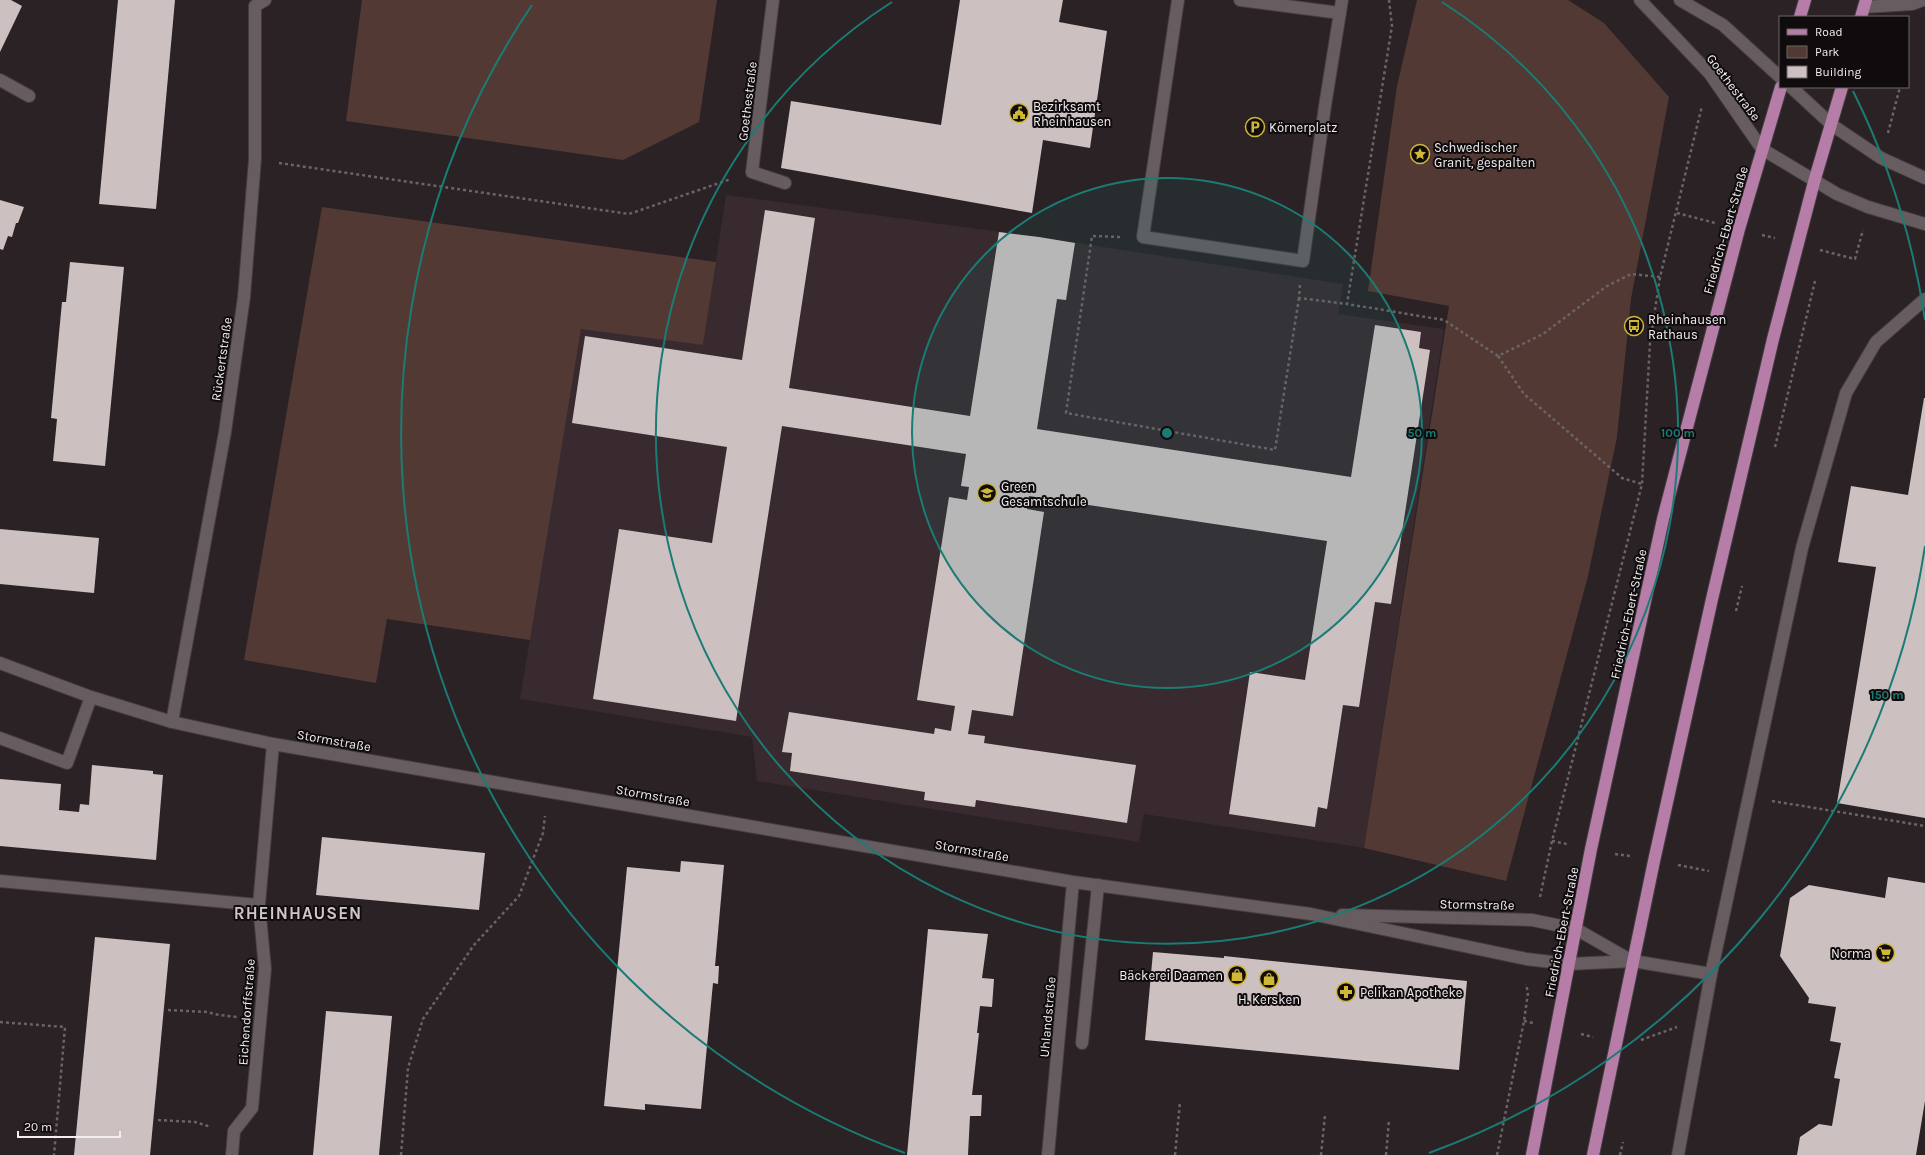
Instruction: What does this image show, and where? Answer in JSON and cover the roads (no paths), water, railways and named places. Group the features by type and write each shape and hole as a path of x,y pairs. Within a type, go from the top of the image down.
{"main road":[{"path":"1800,16 1805,0"},
{"name":"Friedrich-Ebert-Straße","path":"1532,1155 1576,929 1663,519 1713,325 1762,149 1781,88"},
{"path":"1594,1155 1633,961 1712,599 1773,339 1814,182 1842,88"}],"street":[{"name":"Rückertstraße","path":"172,722 225,432 244,297 255,159 255,6 265,0"},
{"name":"Goethestraße","path":"773,0 752,172 785,183"},
{"path":"1178,0 1143,237 1303,261 1342,0"},
{"path":"1240,0 1340,13"},
{"name":"Goethestraße","path":"1640,0 1710,74 1762,149 1814,182 1837,194 1868,207 1925,224"},
{"path":"1680,0 1723,25 1779,76"},
{"path":"1864,8 1912,4 1923,0"},
{"path":"0,80 29,96"},
{"path":"1792,88 1832,125 1881,158 1925,178"},
{"path":"1678,1155 1711,974 1802,548 1846,393 1876,342 1914,307 1925,299"},
{"name":"Stormstraße","path":"0,663 91,697 172,722 273,744 1073,882 1311,914 1526,959 1569,964 1633,961 1711,974"},
{"path":"0,738 67,763 91,697"},
{"name":"Eichendorffstraße","path":"232,1155 234,1131 252,1108 265,969 259,905 273,744"},
{"path":"0,881 259,905"},
{"name":"Uhlandstraße","path":"1048,1155 1073,882"},
{"path":"1082,1043 1098,885"},
{"name":"Stormstraße","path":"1311,914 1532,920 1576,929 1633,961"}],"place":[{"name":"Bezirksamt Rheinhausen","path":"1019,113"},
{"name":"Körnerplatz","path":"1255,127"},
{"name":"Schwedischer Granit, gespalten","path":"1420,154"},
{"name":"Rheinhausen Rathaus","path":"1634,326"},
{"name":"Green Gesamtschule","path":"987,493"},
{"name":"Norma","path":"1885,953"},
{"name":"Bäckerei Daamen","path":"1237,975"},
{"name":"H. Kersken","path":"1269,979"},
{"name":"Pelikan Apotheke","path":"1346,992"}],"district":[{"name":"RHEINHAUSEN","path":"298,913"}]}
